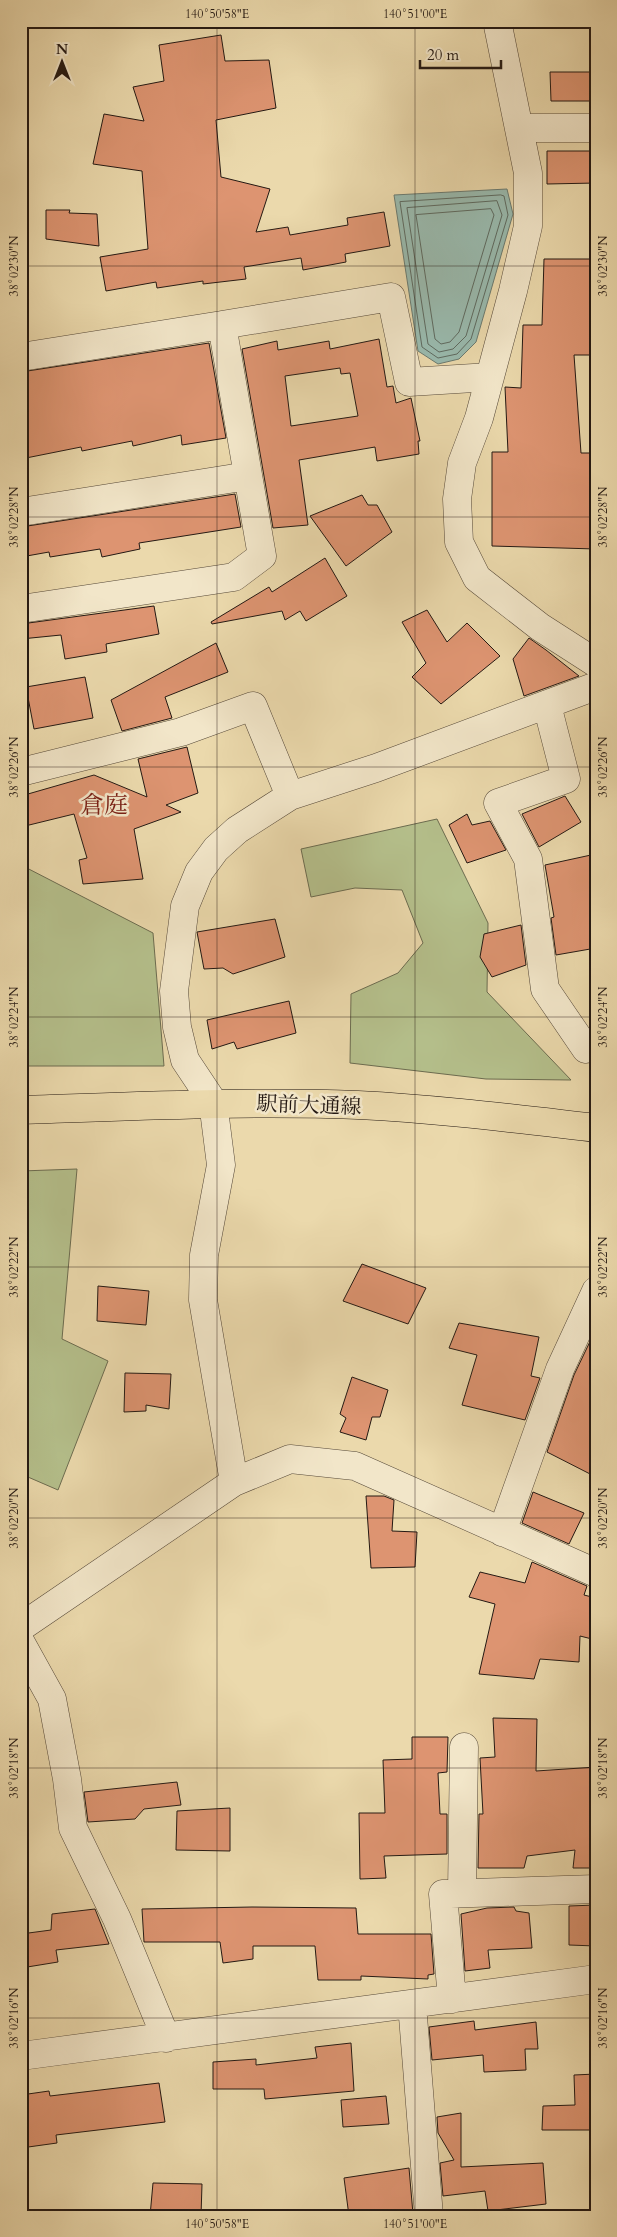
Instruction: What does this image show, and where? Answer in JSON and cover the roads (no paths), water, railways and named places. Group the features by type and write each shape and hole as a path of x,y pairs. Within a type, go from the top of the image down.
{"main road":[{"name":"駅前大通線","path":"21,1110 213,1102 358,1105 430,1110 596,1128"}],"street":[{"path":"497,21 528,173 528,226 490,377 462,463 458,499 459,542 477,578 540,628 596,663"},
{"path":"520,128 596,128"},
{"path":"21,356 391,297 409,382 490,377"},
{"path":"21,609 234,577 262,556 222,325"},
{"path":"21,512 248,476"},
{"path":"234,1482 204,1300 204,1255 221,1165 213,1102 185,1060 177,1028 174,990 185,906 199,872 216,849 237,830 290,796 596,686"},
{"path":"546,705 566,779 498,803 528,859 545,989 586,1049"},
{"path":"21,772 181,732 253,706 290,796"},
{"path":"502,1532 560,1369 596,1291"},
{"path":"21,1627 234,1482 290,1459 354,1466 596,1573"},
{"path":"21,1643 52,1699 67,1779 73,1828 117,1919 166,2038"},
{"path":"462,1893 464,1747"},
{"path":"452,1999 443,1894 596,1889"},
{"path":"21,2056 596,1979"},
{"path":"412,2004 429,2216"}],"water":[{"path":"507,189 513,214 476,342 459,359 438,364 418,351 394,195"}],"district":[{"name":"倉庭","path":"104,805"}]}
